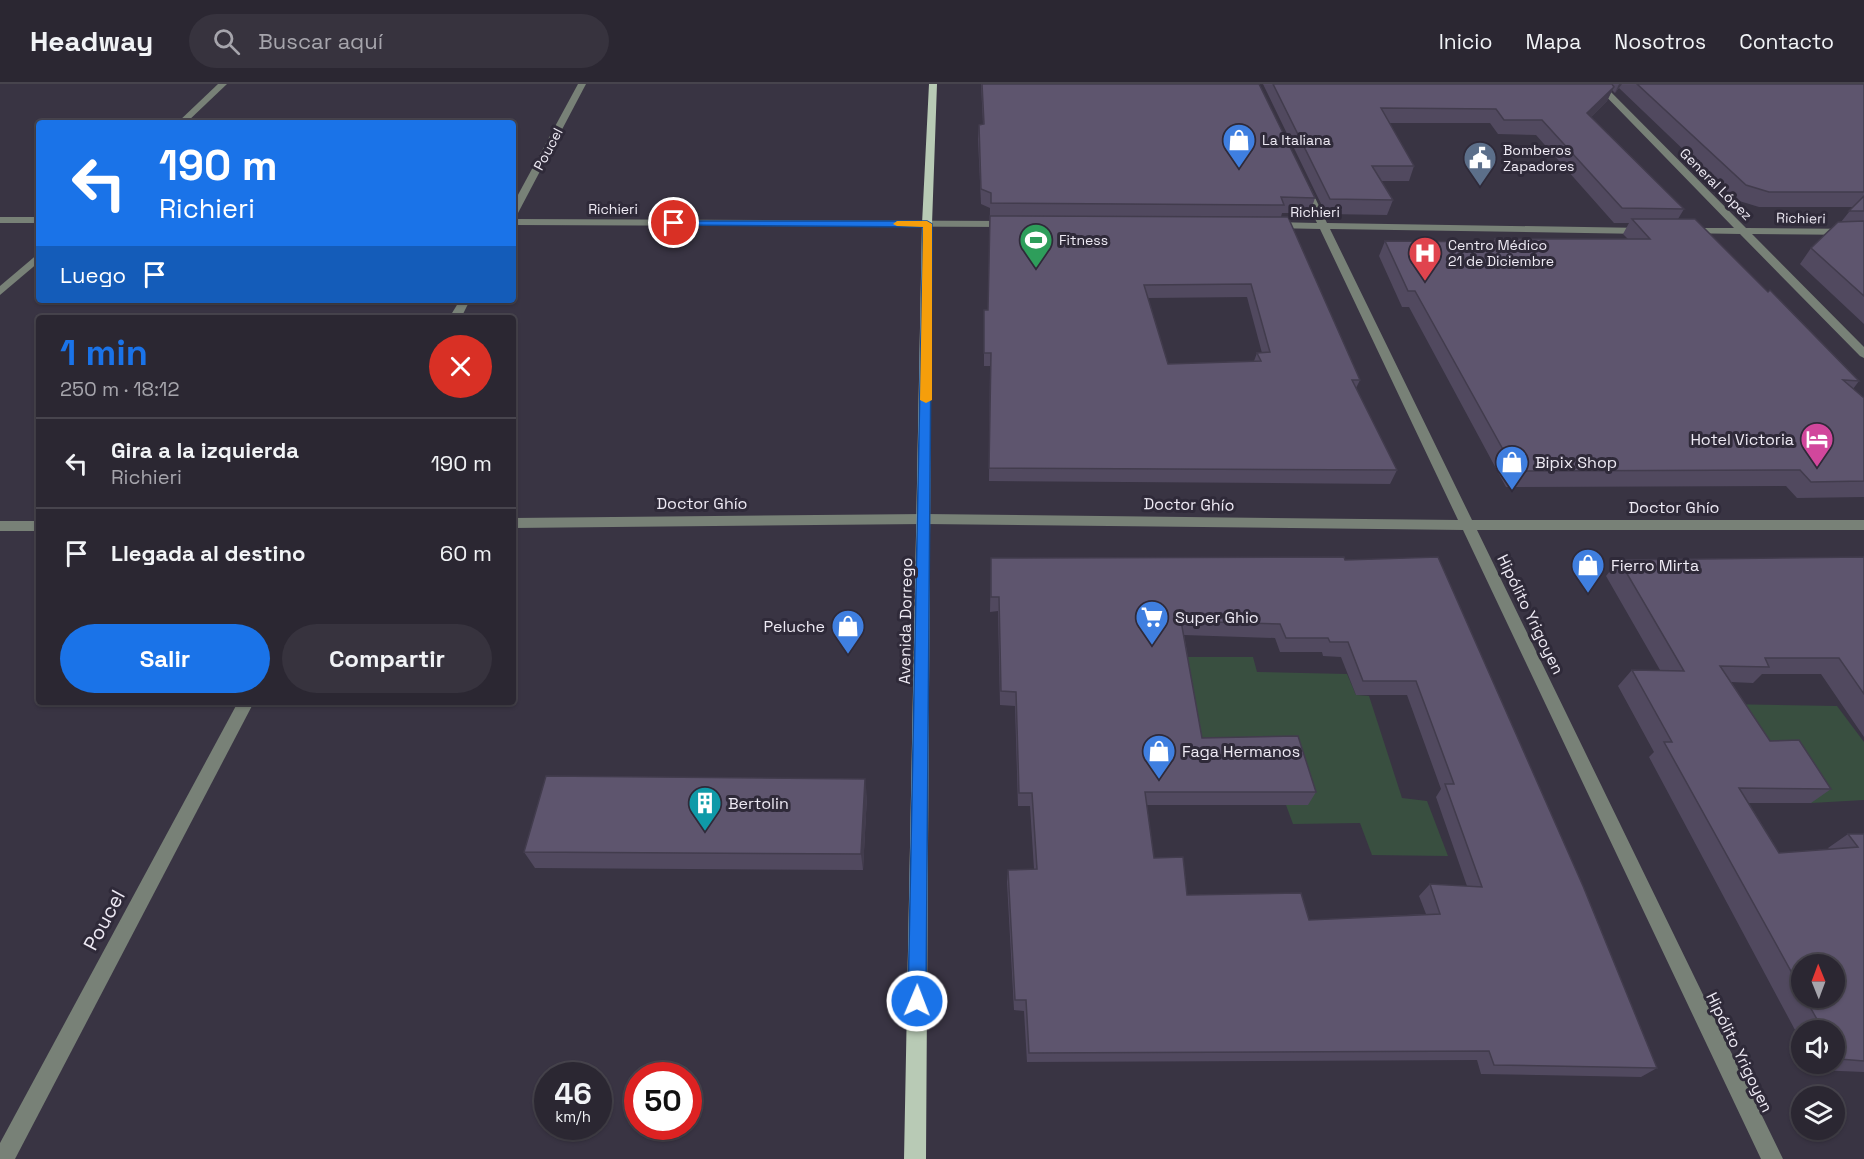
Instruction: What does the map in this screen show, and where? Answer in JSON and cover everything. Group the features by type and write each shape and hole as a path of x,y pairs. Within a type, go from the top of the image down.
{"main road":[{"name":"Avenida Dorrego","path":"915,1159 927,224 933,84"}],"street":[{"path":"184,120 223,84"},
{"name":"Poucel","path":"516,207 582,84"},
{"name":"General López","path":"1598,84 1864,354"},
{"name":"Hipólito Yrigoyen","path":"1300,176 1772,1159"},
{"path":"0,220 36,220"},
{"name":"Richieri","path":"516,222 1021,224"},
{"name":"Richieri","path":"1266,225 1658,231"},
{"name":"Richieri","path":"1670,231 1864,232"},
{"path":"0,292 36,259"},
{"name":"Doctor Ghío","path":"516,523 925,519 1468,525 1864,525"},
{"path":"0,526 36,526"},
{"name":"Poucel","path":"3,1159 244,705"}],"green space":[{"path":"1181,657 1253,657 1257,672 1347,674 1356,695 1369,696 1402,798 1427,801 1448,856 1372,855 1360,823 1293,824 1286,805 1198,752"},
{"path":"1719,704 1837,706 1864,742 1864,800 1811,803 1780,756"}],"building":[{"path":"982,84 1259,84 1315,198 1281,197 1284,205 991,203 991,193 981,189 979,125 984,124"},
{"path":"1273,84 1612,84 1614,87 1587,113 1684,209 1622,208 1542,120 1504,120 1496,109 1381,108 1414,166 1372,166 1393,200 1330,199"},
{"path":"1637,84 1864,84 1864,192 1769,192 1746,185"},
{"path":"1864,196 1864,211 1849,211"},
{"path":"990,216 1288,217 1360,380 1352,380 1397,470 989,468 991,353 984,353 984,310 988,310","holes":["1251,284 1270,352 1257,353 1261,361 1168,364 1144,285"]},
{"path":"1632,219 1695,219 1768,292 1770,290 1859,381 1843,380 1864,398 1864,481 1811,482 1800,470 1515,471 1415,291 1408,291 1385,241 1497,242 1495,239 1650,239"},
{"path":"1864,221 1864,296 1811,248 1838,222"},
{"path":"1344,557 1345,560 1438,557 1583,886 1657,1068 1494,1065 1489,1051 1029,1053 1026,1000 1015,1000 1008,870 1037,869 1032,793 1019,793 1016,692 1001,691 999,597 991,597 991,558","holes":["1181,621 1280,624 1286,638 1328,638 1330,642 1348,642 1363,681 1416,681 1454,784 1445,784 1482,887 1430,884 1440,914 1309,920 1301,893 1187,895 1183,857 1154,858 1145,792 1316,792 1298,736 1202,738"]},
{"path":"1864,557 1864,694 1839,658 1765,658 1769,667 1720,666 1770,741 1799,740 1831,789 1739,788 1779,853 1858,847 1848,834 1864,834 1864,1061 1845,1059 1845,1020 1817,1020 1811,1008 1845,1008 1845,954 1791,954 1791,971 1664,742 1672,742 1632,670 1684,671 1619,560"},
{"name":"Bertolin","path":"546,776 865,779 861,854 524,852"}],"slow traffic":[{"path":"897,224 927,224 926,400"}],"place":[{"name":"La Italiana","path":"1239,169"},
{"name":"Bomberos Zapadores","path":"1480,187"},
{"name":"Fitness","path":"1036,269"},
{"name":"Centro Médico 21 de Diciembre","path":"1425,282"},
{"name":"Hotel Victoria","path":"1817,468"},
{"name":"Bipix Shop","path":"1512,491"},
{"name":"Fierro Mirta","path":"1588,594"},
{"name":"Super Ghio","path":"1152,646"},
{"name":"Peluche","path":"848,655"},
{"name":"Faga Hermanos","path":"1159,780"},
{"name":"Bertolin","path":"705,832"}],"route":[{"path":"674,223 927,224 917,1001"}]}
